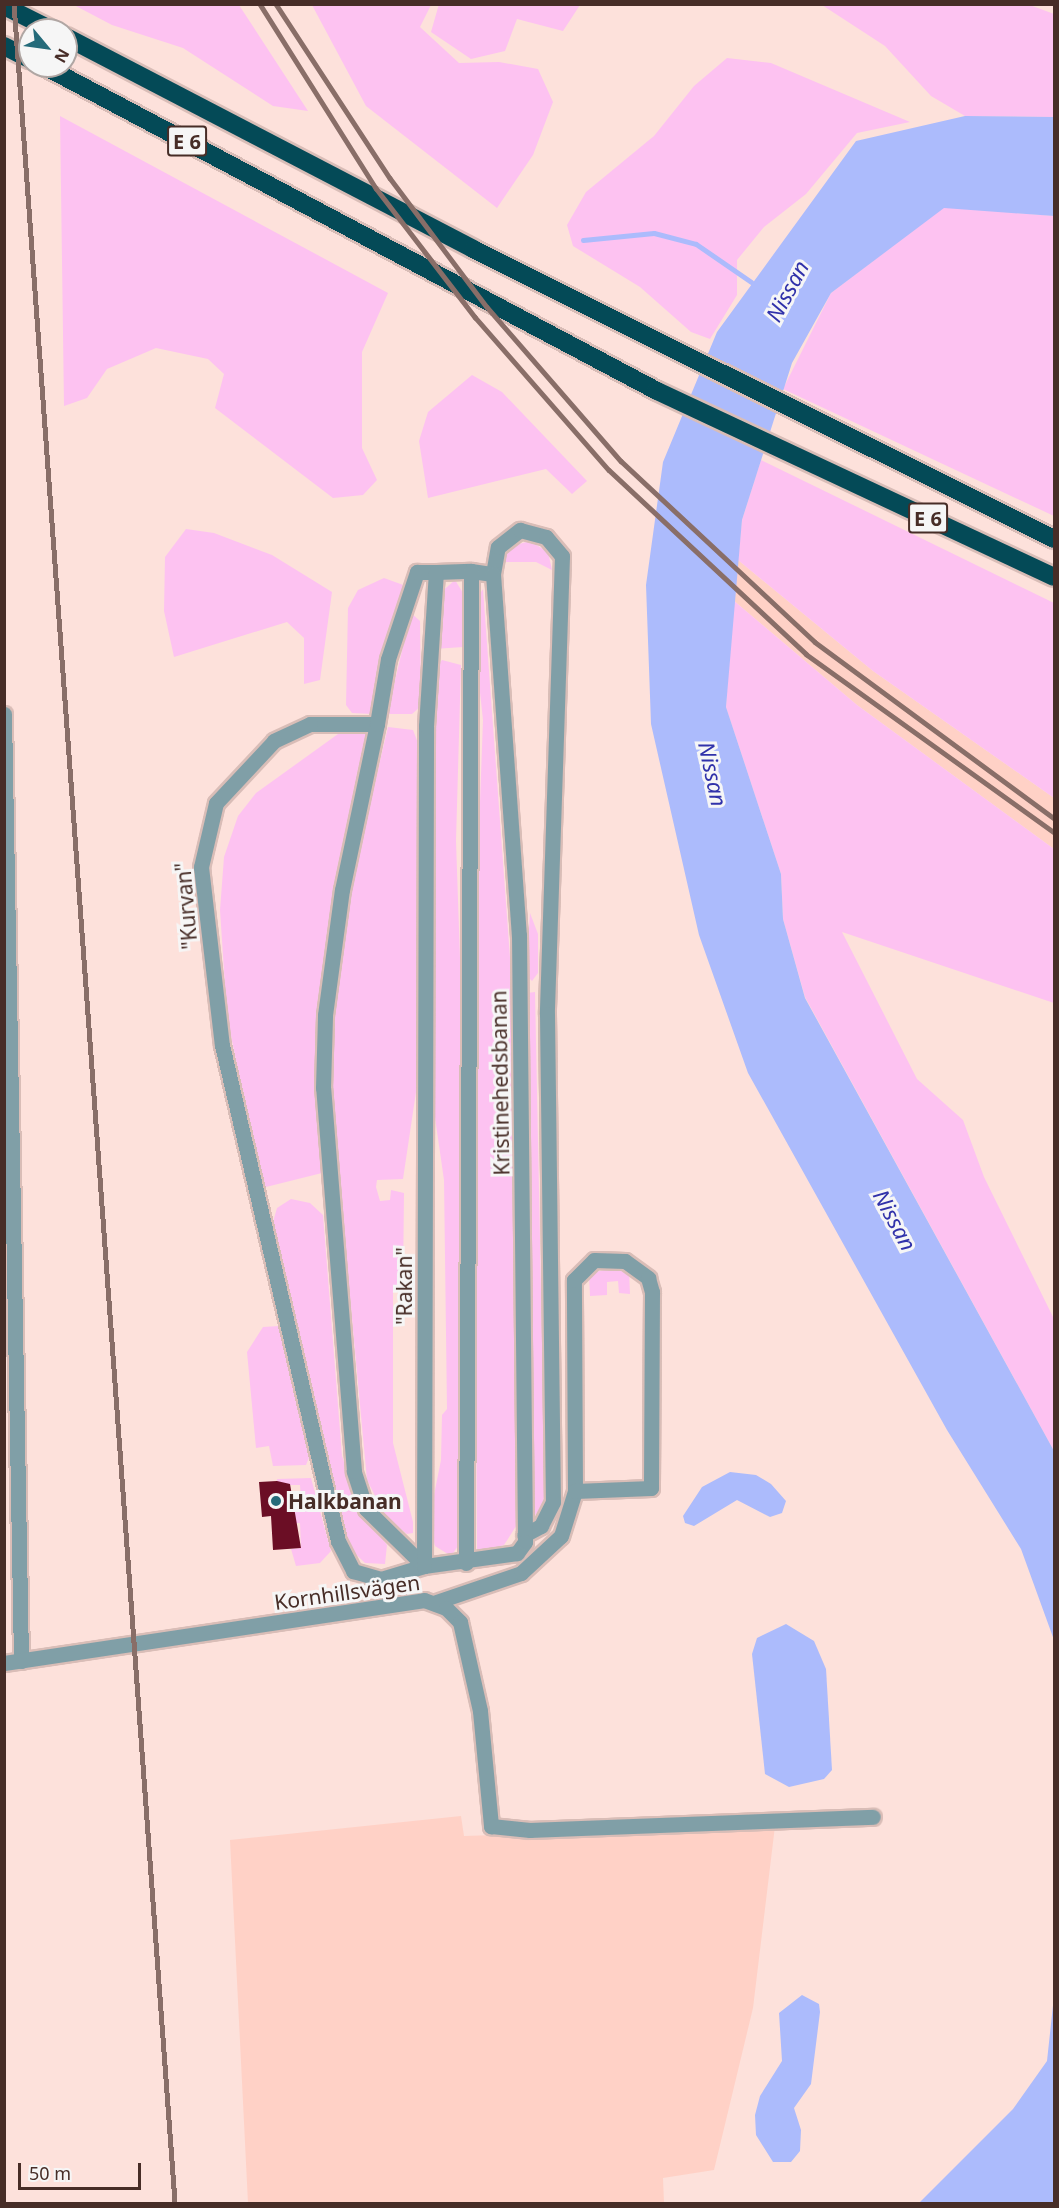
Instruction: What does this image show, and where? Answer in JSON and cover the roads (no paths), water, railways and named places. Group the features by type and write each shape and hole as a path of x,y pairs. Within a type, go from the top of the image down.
{"highway":[{"path":"4,6 28,18"},
{"name":"E 6","path":"78,43 817,422 1054,540"},
{"path":"4,45 18,53"},
{"name":"E 6","path":"67,78 657,391 1054,578"}],"street":[{"name":"Kristinehedsbanan","path":"523,1541 541,1526 553,1502 546,1014 562,556 546,537 520,530 498,548 493,574 519,934 523,1541 528,1568"},
{"path":"466,1563 471,571"},
{"path":"493,574 471,571 417,572 388,659 331,960 323,1088 354,1471 366,1509 424,1566 466,1563 517,1553 523,1541"},
{"name":"\"Rakan\"","path":"424,1566 426,726 436,572"},
{"path":"4,714 21,1661"},
{"name":"\"Kurvan\"","path":"377,724 310,724 274,741 231,783 207,825 201,867 232,1091 345,1558 353,1571 381,1579 424,1566"},
{"path":"436,1602 528,1568 561,1536 575,1491 574,1280 594,1260 625,1261 648,1278 652,1292 651,1488 575,1491"},
{"name":"Kornhillsvägen","path":"4,1663 436,1602 460,1622 480,1711 491,1826 530,1830 873,1817"}],"water":[{"name":"Nissan","path":"965,116 1054,117 1054,216 944,208 831,293 792,363 742,520 726,707 781,874 783,919 805,998 1054,1451 1054,1640 1021,1549 947,1430 748,1073 699,935 651,724 646,585 663,462 717,332 856,141"},
{"path":"730,1472 756,1475 771,1484 786,1501 782,1513 770,1517 737,1500 694,1526 685,1523 683,1516 702,1487"},
{"path":"786,1624 814,1641 826,1669 832,1770 824,1779 789,1787 765,1774 752,1654 757,1638"},
{"path":"802,1995 819,2004 820,2012 811,2084 794,2108 801,2130 800,2151 791,2162 773,2162 756,2135 755,2115 760,2096 782,2061 779,2013"},
{"path":"1054,1996 1054,2203 919,2203 1013,2109 1047,2061"}],"waterway":[{"path":"583,240 654,233 696,244 751,282"}],"railway":[{"path":"14,4 175,2204"},
{"path":"260,4 376,188 475,317 609,470 806,654 1054,832"},
{"path":"276,4 390,178 487,307 621,461 815,642 1054,818"}],"place":[{"name":"Halkbanan","path":"276,1501"}]}
